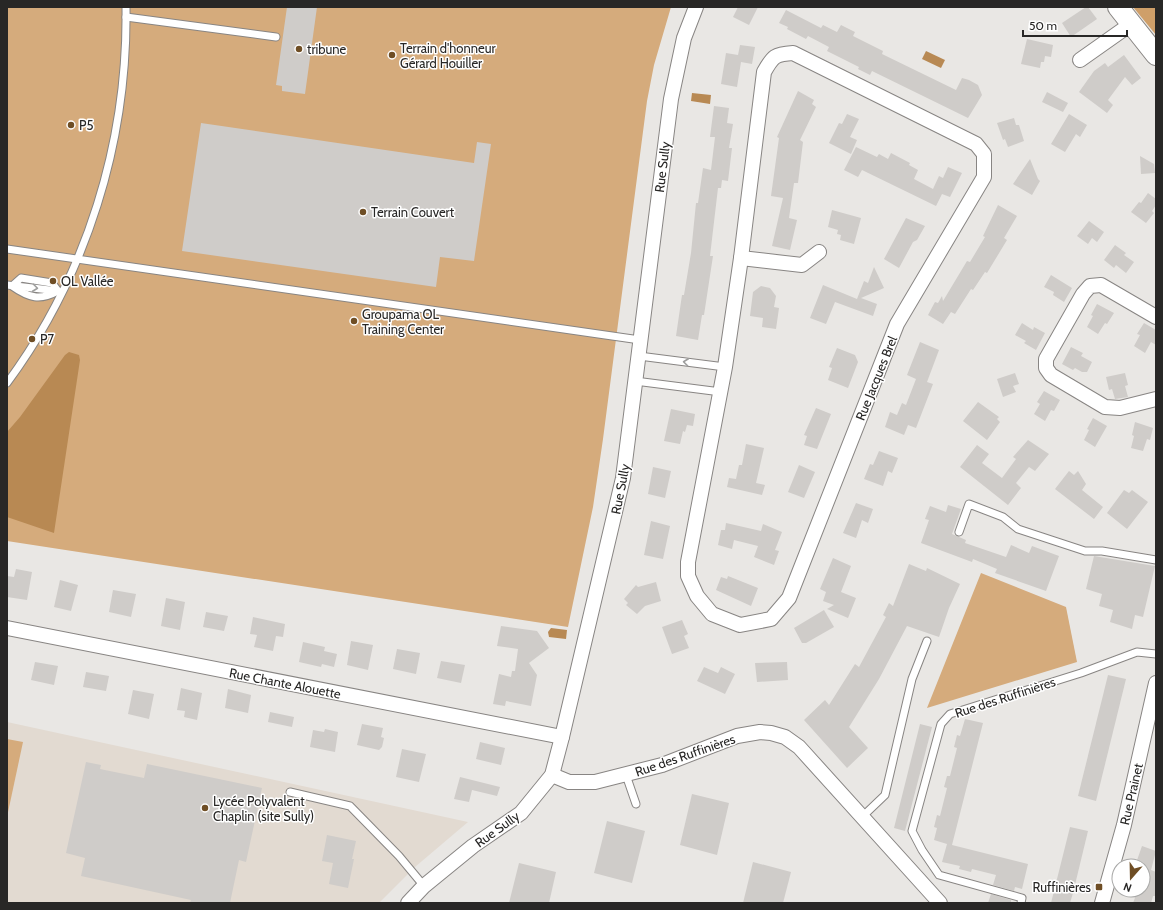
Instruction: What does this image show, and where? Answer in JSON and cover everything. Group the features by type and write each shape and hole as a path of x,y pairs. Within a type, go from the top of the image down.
{"street":[{"name":"Rue Sully","path":"408,903 424,886 473,846 521,813 552,775 623,478 671,99 684,38 696,7"},
{"path":"1118,7 1156,55"},
{"path":"1080,60 1131,24"},
{"name":"Rue Jacques Brel","path":"793,53 976,144 984,154 984,176 897,324 789,598 771,619 740,625 712,614 696,596 688,576 688,562 725,367 741,258 764,72 771,60 778,54 793,53"},
{"path":"741,258 802,265 819,252"},
{"path":"1156,317 1101,285 1090,286 1083,294 1046,359 1046,368 1051,375 1105,406 1120,408 1156,399"},
{"name":"Rue Chante Alouette","path":"7,628 562,737"},
{"name":"Rue Prainet","path":"1102,903 1124,825 1156,683"},
{"name":"Rue des Ruffinières","path":"552,775 569,782 584,784 662,765 737,736 760,732 785,737 799,747 937,902"}],"lane":[{"path":"7,383 49,319 60,292 78,260 92,222 106,175 122,87 126,37 126,7"},
{"path":"126,17 276,37"},
{"path":"7,249 640,340"},
{"path":"10,285 60,292"},
{"path":"639,356 725,367"},
{"path":"635,381 720,392"},
{"path":"959,532 969,504 1003,517 1018,529 1085,551 1102,551 1156,560"},
{"path":"862,816 885,794 912,679 927,641"},
{"name":"Rue des Ruffinières","path":"1021,903 1022,898 939,876 922,850 912,831 941,724 950,714 1081,673 1137,652 1156,654"},
{"path":"626,775 636,804"},
{"path":"290,792 350,806 399,856 424,886"}],"shaded area":[{"name":"Groupama OL Training Center","path":"7,7 671,7 654,65 647,101 593,507 568,627 7,541"},
{"path":"1133,7 1156,7 1156,35"},
{"path":"926,51 945,60 941,68 922,59"},
{"path":"692,93 711,95 710,104 691,101"},
{"path":"69,352 79,355 80,360 54,533 7,517 7,432 20,417 65,355"},
{"path":"981,573 1066,607 1077,662 927,708"},
{"path":"551,628 567,630 566,639 549,637 548,632"},
{"name":"Lycée Polyvalent Chaplin (site Sully)","path":"7,722 468,822 415,867 379,903 7,903"},
{"path":"7,739 23,742 7,817"}],"building":[{"name":"tribune","path":"287,7 317,7 305,94 282,91 282,86 276,85"},
{"path":"738,7 758,7 749,25 733,17"},
{"path":"1088,7 1097,19 1071,37 1062,23"},
{"path":"786,10 821,28 823,25 837,32 841,25 855,32 853,36 883,51 882,54 956,90 962,78 969,80 978,85 982,95 968,118 872,71 870,75 858,69 859,67 827,51 829,47 808,36 806,39 787,29 788,27 779,23"},
{"path":"1027,39 1053,45 1051,57 1045,56 1044,62 1041,62 1040,68 1021,64"},
{"path":"740,45 755,47 752,64 741,62 737,87 721,84 726,53 738,55"},
{"path":"1124,55 1141,78 1132,85 1125,77 1108,100 1113,105 1107,113 1079,92 1094,71 1105,63 1108,67"},
{"path":"798,91 814,100 812,104 816,107 800,140 803,142 798,183 794,183 789,218 797,220 790,250 772,246 783,198 771,196 779,138 777,137"},
{"path":"1047,92 1068,103 1063,112 1042,102"},
{"path":"714,106 729,108 727,123 733,124 729,148 732,148 728,181 722,180 721,188 718,188 710,256 713,256 704,315 702,315 698,340 676,336 682,295 684,295 691,253 696,203 698,203 703,168 711,170 715,137 710,137"},
{"path":"847,114 859,119 850,137 857,140 851,154 829,143 839,123 842,124"},
{"path":"1069,114 1087,125 1080,137 1076,134 1065,152 1051,144"},
{"path":"1014,118 1016,125 1019,125 1024,141 1008,147 1005,139 1003,140 997,123"},
{"path":"201,123 474,163 477,142 491,144 474,261 440,257 436,287 182,251"},
{"path":"856,147 877,157 879,154 888,159 891,153 910,163 909,165 918,170 914,179 933,189 939,176 943,178 948,167 962,173 950,197 942,194 936,206 862,170 858,177 844,170"},
{"path":"1140,156 1154,164 1155,173 1141,174"},
{"path":"1030,159 1040,181 1032,195 1013,184"},
{"path":"1148,193 1156,199 1156,205 1152,211 1154,213 1146,223 1131,212 1139,202 1141,203"},
{"path":"998,205 1017,216 1004,238 1007,240 987,273 985,272 973,290 971,289 955,314 951,312 943,324 928,315 935,302 938,303 942,296 943,301 967,261 970,262 985,237 983,236"},
{"path":"832,210 861,218 854,244 840,240 841,235 837,234 838,230 828,227"},
{"path":"906,218 925,226 917,240 913,242 899,268 884,259"},
{"path":"1089,221 1104,232 1097,242 1092,238 1088,244 1077,236"},
{"path":"1115,245 1126,253 1124,255 1134,262 1126,273 1116,265 1114,268 1104,260"},
{"path":"874,267 884,288 861,298 877,304 873,316 835,302 826,324 810,318 823,285 857,299 864,281 868,283"},
{"path":"1051,275 1072,288 1064,302 1053,295 1054,292 1044,287"},
{"path":"761,286 770,288 776,296 774,307 779,308 776,329 762,327 763,318 750,316 753,292"},
{"path":"1097,304 1114,313 1098,334 1087,327"},
{"path":"1022,323 1033,330 1034,327 1045,333 1036,350 1024,343 1026,341 1015,335"},
{"path":"1144,323 1156,330 1156,345 1151,342 1145,353 1134,346 1140,335 1137,334"},
{"path":"920,342 939,350 927,382 933,384 916,428 908,425 904,435 885,427 890,412 897,415 902,403 906,405 916,379 907,375"},
{"path":"1071,347 1083,353 1081,356 1092,362 1087,372 1082,372 1075,368 1073,370 1062,364"},
{"path":"837,348 855,355 858,362 848,388 828,380 832,368 829,367"},
{"path":"1015,373 1019,384 1013,386 1016,392 1003,397 997,379"},
{"path":"1125,373 1128,385 1125,386 1128,397 1115,399 1112,389 1109,390 1106,377"},
{"path":"1044,391 1060,400 1054,411 1051,410 1045,421 1034,414 1040,404 1037,402"},
{"path":"978,402 999,417 997,419 1000,422 987,440 963,421"},
{"path":"816,408 831,414 817,449 804,445 807,436 804,435"},
{"path":"671,409 695,414 693,426 687,425 685,432 683,431 680,444 664,441"},
{"path":"1093,418 1107,426 1095,447 1084,440 1089,430 1087,429"},
{"path":"1135,422 1153,428 1150,440 1147,439 1143,451 1131,448"},
{"path":"1028,440 1049,454 1035,471 1029,467 1016,483 1021,488 1008,505 960,467 977,445 989,454 982,463 1002,478 1016,459 1013,457"},
{"path":"746,444 764,448 756,483 765,485 762,495 727,487 729,478 736,479 739,465 742,465"},
{"path":"879,451 898,458 892,473 888,471 883,486 864,479 870,464 873,465"},
{"path":"799,465 815,472 804,498 788,492"},
{"path":"653,467 671,471 665,498 648,494"},
{"path":"1069,471 1074,475 1078,471 1086,484 1082,490 1103,507 1094,519 1055,489"},
{"path":"1124,490 1129,493 1132,490 1148,502 1127,529 1107,513"},
{"path":"856,503 873,509 868,523 862,520 856,538 843,533"},
{"path":"948,505 961,509 952,534 966,540 965,543 1006,557 1011,545 1029,553 1032,546 1059,556 1046,591 995,573 997,569 973,559 972,562 921,543 929,520 925,519 930,506 946,512"},
{"path":"651,521 670,526 663,559 644,555"},
{"path":"726,523 761,531 763,524 782,532 775,550 779,551 774,565 754,557 758,546 734,540 732,549 718,545 721,530 725,530"},
{"path":"1094,556 1155,566 1143,617 1135,615 1132,629 1110,622 1113,610 1099,606 1102,594 1086,589"},
{"path":"833,558 851,566 841,592 856,598 848,618 827,609 834,605 823,601 826,592 820,589"},
{"path":"909,564 926,571 927,568 960,584 949,608 939,637 907,626 879,679 849,727 868,748 847,768 804,720 825,700 829,705 855,664 859,667 886,617 883,615 889,603 893,606"},
{"path":"16,569 32,572 27,600 7,597 7,576 14,577"},
{"path":"728,576 758,588 751,606 716,590 721,577 727,579"},
{"path":"60,580 78,585 71,611 54,607"},
{"path":"656,582 661,601 645,606 637,614 626,605 628,603 624,599 636,585 638,587"},
{"path":"113,590 136,594 131,617 109,612"},
{"path":"166,598 185,602 180,630 161,626"},
{"path":"824,610 834,627 806,643 802,643 794,628"},
{"path":"206,612 228,616 224,631 203,627"},
{"path":"253,617 285,624 283,637 276,636 273,651 254,647 257,635 250,634"},
{"path":"682,620 688,634 684,636 689,648 672,654 662,627"},
{"path":"501,626 537,631 549,648 529,663 537,675 531,706 506,701 505,706 493,704 499,674 511,677 512,671 515,671 518,649 497,646"},
{"path":"351,641 373,645 368,670 347,665"},
{"path":"303,642 325,647 324,651 337,654 334,667 322,664 321,667 299,662"},
{"path":"397,649 420,653 416,674 393,669"},
{"path":"441,661 465,665 461,683 437,678"},
{"path":"35,662 58,666 54,685 31,680"},
{"path":"787,662 788,680 757,682 755,663"},
{"path":"704,667 718,673 721,667 735,674 725,694 697,681"},
{"path":"86,672 109,676 106,691 83,687"},
{"path":"1108,675 1126,679 1096,801 1078,796"},
{"path":"181,688 202,693 197,720 184,717 185,711 177,710"},
{"path":"228,689 251,695 248,713 225,708"},
{"path":"133,690 154,694 149,719 128,714"},
{"path":"270,712 294,717 292,727 268,722"},
{"path":"965,719 983,723 952,845 1028,864 1022,889 1015,887 1014,891 993,885 996,875 972,869 971,872 959,869 960,866 942,862 947,844 934,840 937,828 934,827 937,815 940,816 947,788 944,787 947,776 950,776 957,748 954,747 957,735 960,736"},
{"path":"362,724 383,728 381,737 384,738 382,747 379,750 357,745"},
{"path":"920,724 932,727 905,831 894,828"},
{"path":"325,729 338,732 335,752 310,747 313,730 324,732"},
{"path":"480,742 505,748 501,765 476,759"},
{"path":"402,749 426,754 419,782 396,777"},
{"path":"86,762 101,765 100,769 144,778 147,764 262,788 246,862 239,860 230,903 190,903 191,900 81,876 85,858 66,853"},
{"path":"460,777 500,787 497,796 472,790 469,802 454,799"},
{"path":"692,794 729,803 717,855 680,845"},
{"path":"607,821 645,831 632,883 594,873"},
{"path":"1070,827 1088,831 1073,893 1070,903 1051,903"},
{"path":"327,835 356,841 348,888 329,884 333,863 322,861"},
{"path":"1142,846 1156,851 1151,870 1151,858 1138,858"},
{"path":"753,862 791,872 783,903 743,903"},
{"path":"519,863 556,872 549,903 509,903"},
{"path":"1151,870 1156,872 1156,896 1153,896 1151,903 1133,903 1135,898 1151,898"},
{"path":"991,894 1011,900 1011,903 988,903"}],"place":[{"name":"tribune","path":"299,49"},
{"name":"Terrain d'honneur Gérard Houiller","path":"392,55"},
{"name":"P5","path":"71,125"},
{"name":"Terrain Couvert","path":"363,212"},
{"name":"OL Vallée","path":"53,281"},
{"name":"Groupama OL Training Center","path":"354,321"},
{"name":"P7","path":"32,339"},
{"name":"Lycée Polyvalent Chaplin (site Sully)","path":"205,808"},
{"name":"Ruffinières","path":"1099,887"}]}
